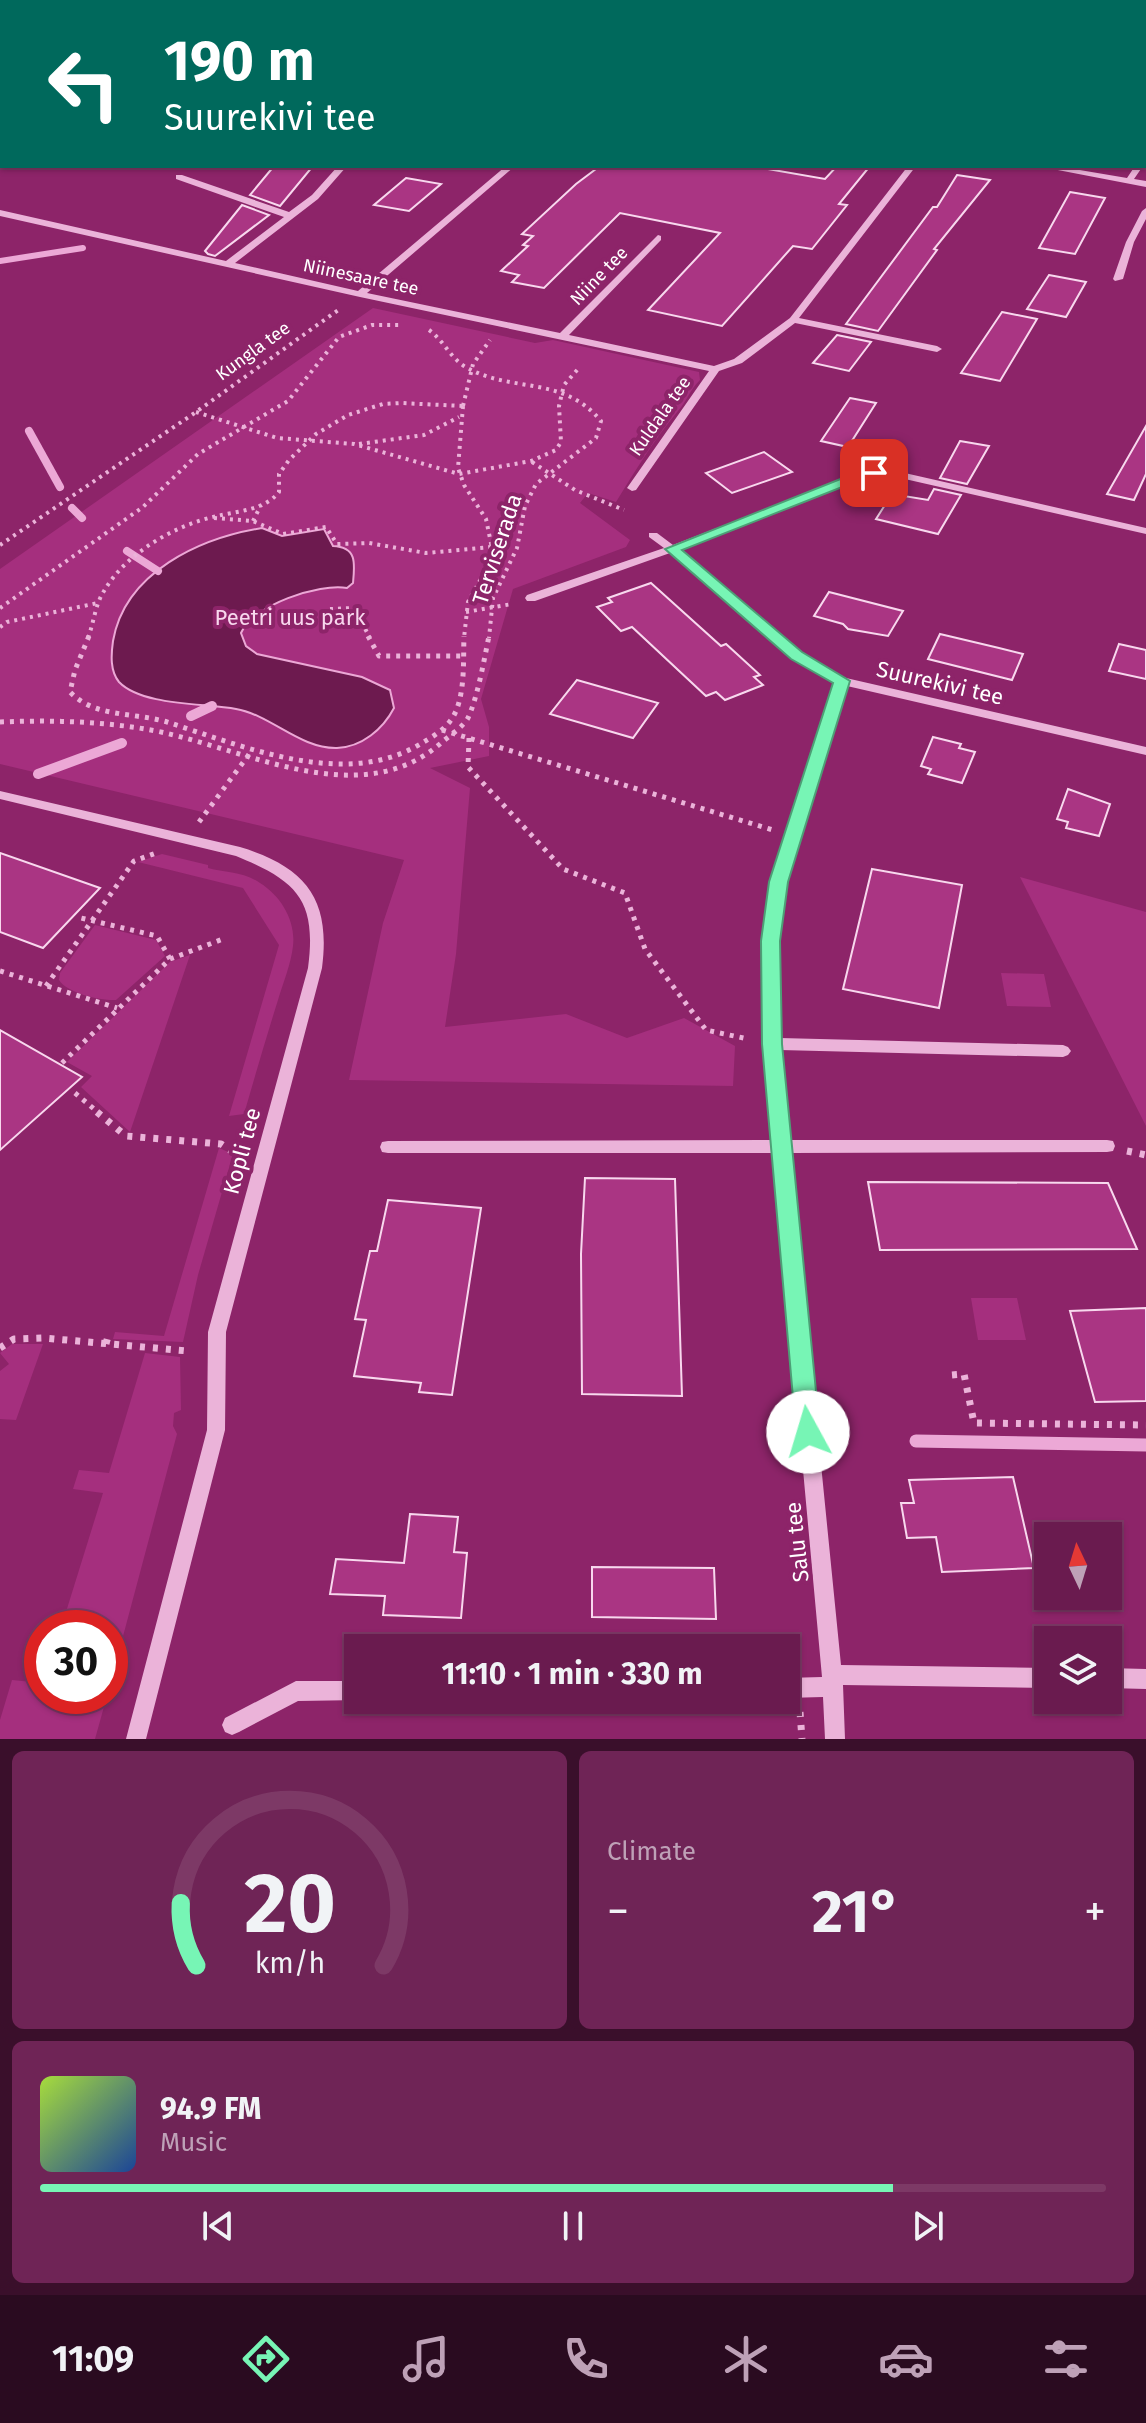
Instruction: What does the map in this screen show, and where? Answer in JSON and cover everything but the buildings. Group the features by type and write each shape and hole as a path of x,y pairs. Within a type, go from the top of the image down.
{"street":[{"path":"229,263 315,197 341,168"},
{"path":"360,294 509,168"},
{"name":"Kuldala tee","path":"632,488 715,369 738,361 793,320 910,168"},
{"path":"1053,168 1146,184"},
{"path":"1129,181 1141,168"},
{"path":"179,177 291,216"},
{"path":"1118,279 1130,242 1146,211"},
{"name":"Niinesaare tee","path":"0,213 715,369"},
{"name":"Niine tee","path":"563,336 658,238"},
{"path":"793,320 937,349"},
{"path":"527,342 538,331"},
{"path":"531,598 672,549 863,475 884,473 1146,531"},
{"path":"653,535 672,549"},
{"name":"Suurekivi tee","path":"672,549 797,656 842,681 1146,751"},
{"name":"Salu tee","path":"835,1739 772,1044 771,941 779,882 842,681"},
{"name":"Kopli tee","path":"0,795 240,852 286,873 311,903 320,939 217,1332 216,1430 136,1739"},
{"path":"772,1044 1063,1051"},
{"path":"388,1147 1107,1146"},
{"path":"800,1686 831,1681 1034,1678"},
{"path":"1122,1678 1146,1679"},
{"path":"232,1725 296,1691 344,1691"}],"path":[{"name":"Kungla tee","path":"0,545 196,412 360,294"},
{"path":"0,608 143,507 198,454 288,401 339,337 372,325 406,325"},
{"path":"464,406 398,402 368,408 315,434 306,442 279,474 282,485 278,495 261,505 209,518 173,532 147,549 115,577 98,603 91,632 71,672 70,692 84,704 149,717 253,749 319,763 369,763 415,749 441,730 454,718 471,593 491,564 488,520 459,474 460,417 464,406 473,362 486,344 508,325"},
{"name":"Terviserada","path":"0,722 48,720 146,729 346,776 370,775 395,769 428,754 454,734 467,720 489,637 493,598 517,548 525,506 536,484 596,438 601,421 592,406 577,396 461,365 437,336 417,326"},
{"path":"354,444 459,474 531,461 556,450 561,442 559,406 564,385 578,369"},
{"path":"196,412 243,428 306,442 354,444 422,435 447,428 460,417"},
{"path":"531,461 575,490 624,510 653,535"},
{"name":"Kuldala tee","path":"624,510 624,500 632,488"},
{"path":"253,521 261,505"},
{"path":"209,518 253,521 283,534 326,527 337,544 369,543 426,553 491,547"},
{"path":"466,612 492,609 531,598"},
{"path":"0,627 7,622 98,603"},
{"path":"330,609 354,608 379,656 462,656"},
{"path":"441,730 793,836"},
{"path":"469,738 468,767 563,869 625,893 645,949 706,1030 772,1044"},
{"path":"187,839 253,749"},
{"path":"46,986 134,861 164,851"},
{"path":"81,918 157,936 170,959"},
{"path":"62,1063 170,959 223,939"},
{"path":"0,971 117,1008"},
{"path":"75,1093 126,1136 221,1144 239,1157"},
{"path":"100,1345 109,1332"},
{"path":"0,1348 14,1339 44,1338 188,1351"},
{"path":"952,1375 964,1374 974,1423 1146,1425"}],"green space":[{"name":"Peetri uus park","path":"373,308 535,343 553,340 699,372 700,380 653,444 616,502 588,493 580,503 630,540 626,547 513,589 481,699 489,727 489,756 430,768 470,788 456,954 445,1027 566,1014 627,1038 684,1018 735,1046 733,1086 349,1080 383,923 404,860 0,764 0,569"},
{"path":"162,854 254,879 268,888 280,902 292,927 291,960 244,1114 229,1116 279,945 243,888 138,862"},
{"path":"1020,877 1146,912 1146,1126"},
{"path":"95,925 156,940 165,956 116,1000 85,995 69,989 59,980 60,973"},
{"path":"190,955 130,1132 81,1087 92,1076 67,1062 170,962"},
{"path":"1001,973 1044,974 1051,1007 1007,1006"},
{"path":"219,1148 233,1154 198,1275 183,1342 113,1339 115,1332 164,1336"},
{"path":"971,1298 1017,1298 1026,1340 978,1340"},
{"path":"12,1344 43,1344 16,1420 0,1419 0,1371 9,1364 0,1353"},
{"path":"145,1353 180,1357 181,1410 174,1413 173,1426 177,1434 128,1618 128,1610 67,1610 103,1493 73,1489 79,1470 109,1473"},
{"path":"12,1680 24,1681 24,1714 102,1714 95,1739 0,1739 0,1720"}],"shaded area":[{"path":"262,528 282,536 324,529 333,546 347,549 353,557 353,583 347,588 320,589 288,598 259,613 241,633 246,646 257,654 362,677 390,690 394,708 389,716 371,736 355,744 323,747 298,738 249,712 143,696 129,690 114,673 112,646 120,617 149,578 191,550 214,540"}],"waterway":[{"path":"0,261 83,248"},
{"path":"29,431 60,487"},
{"path":"72,508 82,518"},
{"path":"127,551 158,571"},
{"path":"191,716 212,706"},
{"path":"38,774 122,743"},
{"path":"916,1441 1146,1445"}],"route":[{"path":"808,1432 772,1044 770,962 779,882 842,681 797,656 672,549 874,473"}]}
